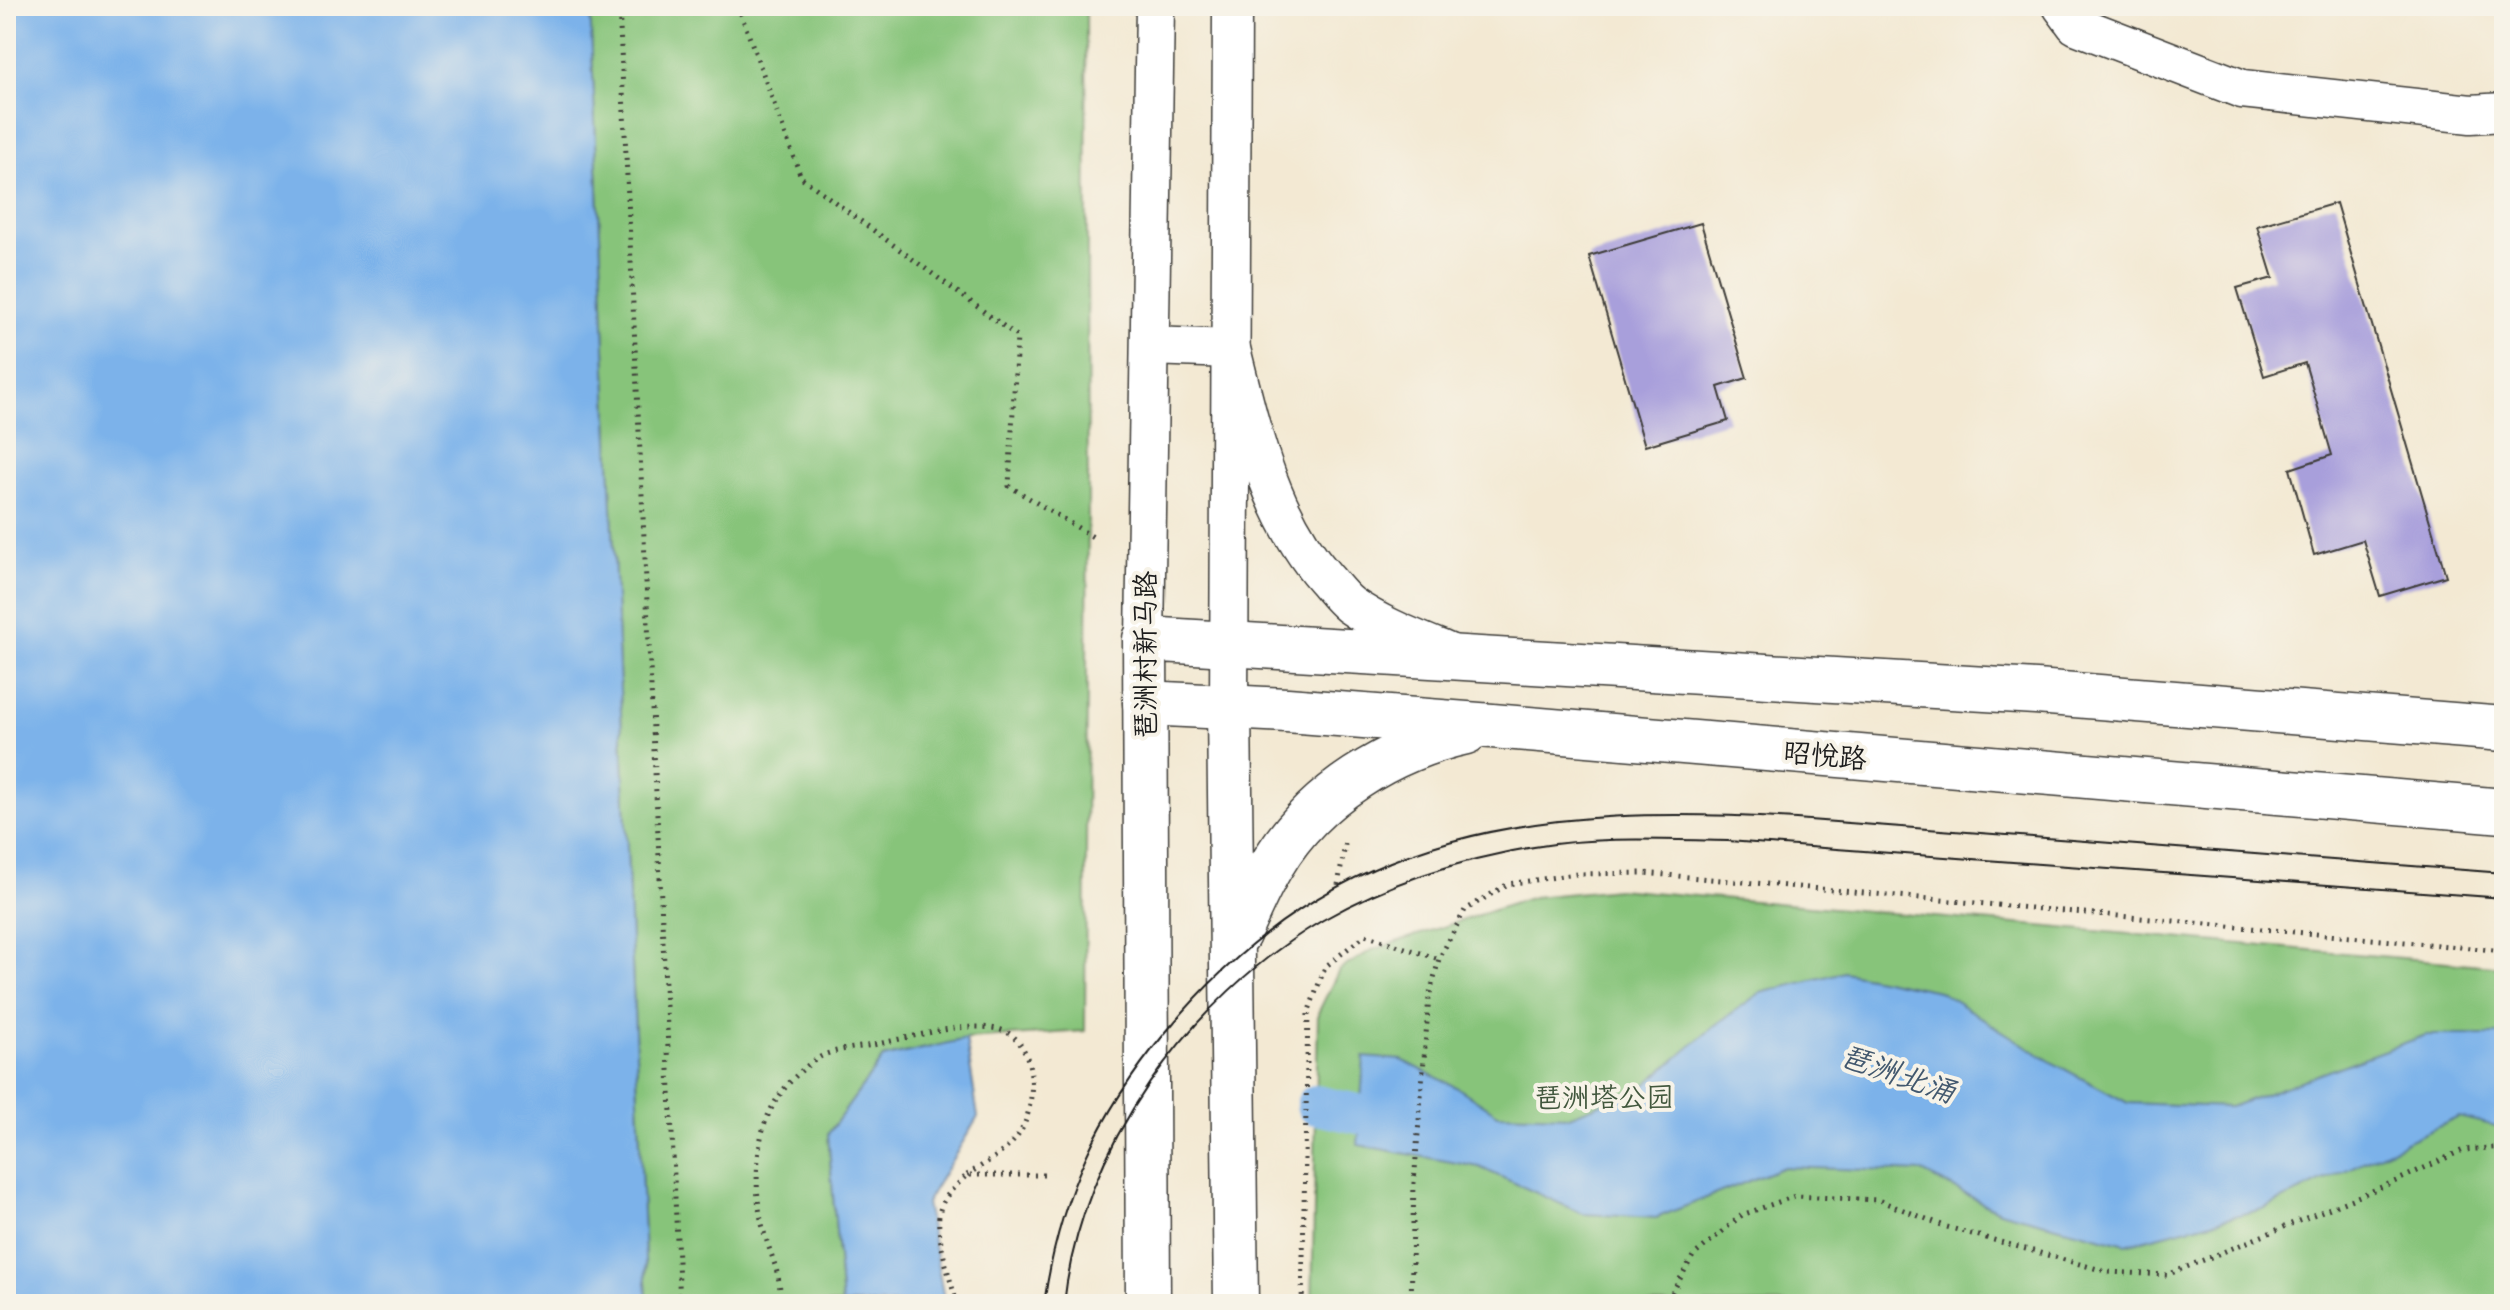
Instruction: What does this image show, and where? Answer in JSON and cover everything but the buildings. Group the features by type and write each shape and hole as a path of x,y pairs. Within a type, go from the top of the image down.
{"main road":[{"path":"1145,639 2036,692 2504,729"},
{"name":"琶洲村新马路","path":"1145,639 1148,1304"},
{"name":"昭悦路","path":"1145,703 1492,726 2504,811"},
{"path":"1229,707 1236,1304"},
{"path":"1234,944 1274,861 1294,833 1328,800 1370,770 1416,747 1492,726"}],"street":[{"name":"琶洲村新马路","path":"1145,639 1155,6"},
{"path":"1229,707 1232,6"},
{"path":"2062,6 2076,25 2242,89 2471,114 2504,112"},
{"path":"1151,346 1231,349"},
{"path":"1231,349 1251,431 1270,485 1293,533 1318,571 1347,603 1377,622 1459,658"}],"path":[{"path":"619,6 680,1304"},
{"path":"738,6 801,177 1017,336 1009,486 1093,537"},
{"path":"1338,885 1348,826"},
{"path":"1411,1304 1414,1183 1429,997 1439,959 1465,910 1508,884 1576,874 1644,873 2504,951"},
{"path":"1302,1304 1308,1013 1325,967 1365,935 1439,959"},
{"path":"779,1304 782,1291 762,1226 758,1195 759,1155 764,1125 779,1095 794,1077 822,1056 957,1028 986,1027 1008,1033 1023,1046 1030,1069 1026,1123 1000,1153 967,1175 950,1191 940,1211 941,1234 957,1304"},
{"path":"1672,1293 1693,1256 1742,1215 1795,1196 1878,1200 1975,1235 2108,1272 2167,1275 2396,1181 2463,1150 2504,1147"},
{"path":"967,1175 1046,1175"}],"green space":[{"path":"590,6 1086,6 1088,497 1085,1031 967,1039 883,1058 828,1134 842,1304 647,1304"},
{"name":"琶洲塔公园","path":"1617,889 2504,967 2504,1304 1312,1304 1318,1013 1339,970 1372,950 1533,897"}],"water":[{"path":"6,6 590,6 647,1304 6,1304"},
{"path":"1844,972 1939,991 2053,1063 2128,1103 2230,1107 2426,1035 2504,1035 2504,1128 2459,1117 2263,1209 2126,1244 1999,1211 1922,1172 1784,1167 1656,1218 1583,1214 1479,1167 1358,1145 1364,1057 1402,1060 1458,1088 1498,1114 1569,1116 1643,1087 1718,1023 1760,993"},
{"path":"966,1039 978,1117 926,1203 945,1304 842,1304 828,1134 883,1058"}],"waterway":[{"name":"琶洲北涌","path":"1316,1105 1414,1126"}],"tram line":[{"path":"1044,1304 1060,1228 1085,1159 1120,1094 1166,1032 1232,962 1301,908 1374,869 1451,842 1531,825 1615,817 1703,815 1796,819 2504,873"},
{"path":"1064,1304 1075,1246 1093,1189 1118,1135 1150,1083 1187,1035 1228,991 1274,953 1323,920 1399,884 1452,866 1507,852 1582,841 1728,841 2504,898"}]}
